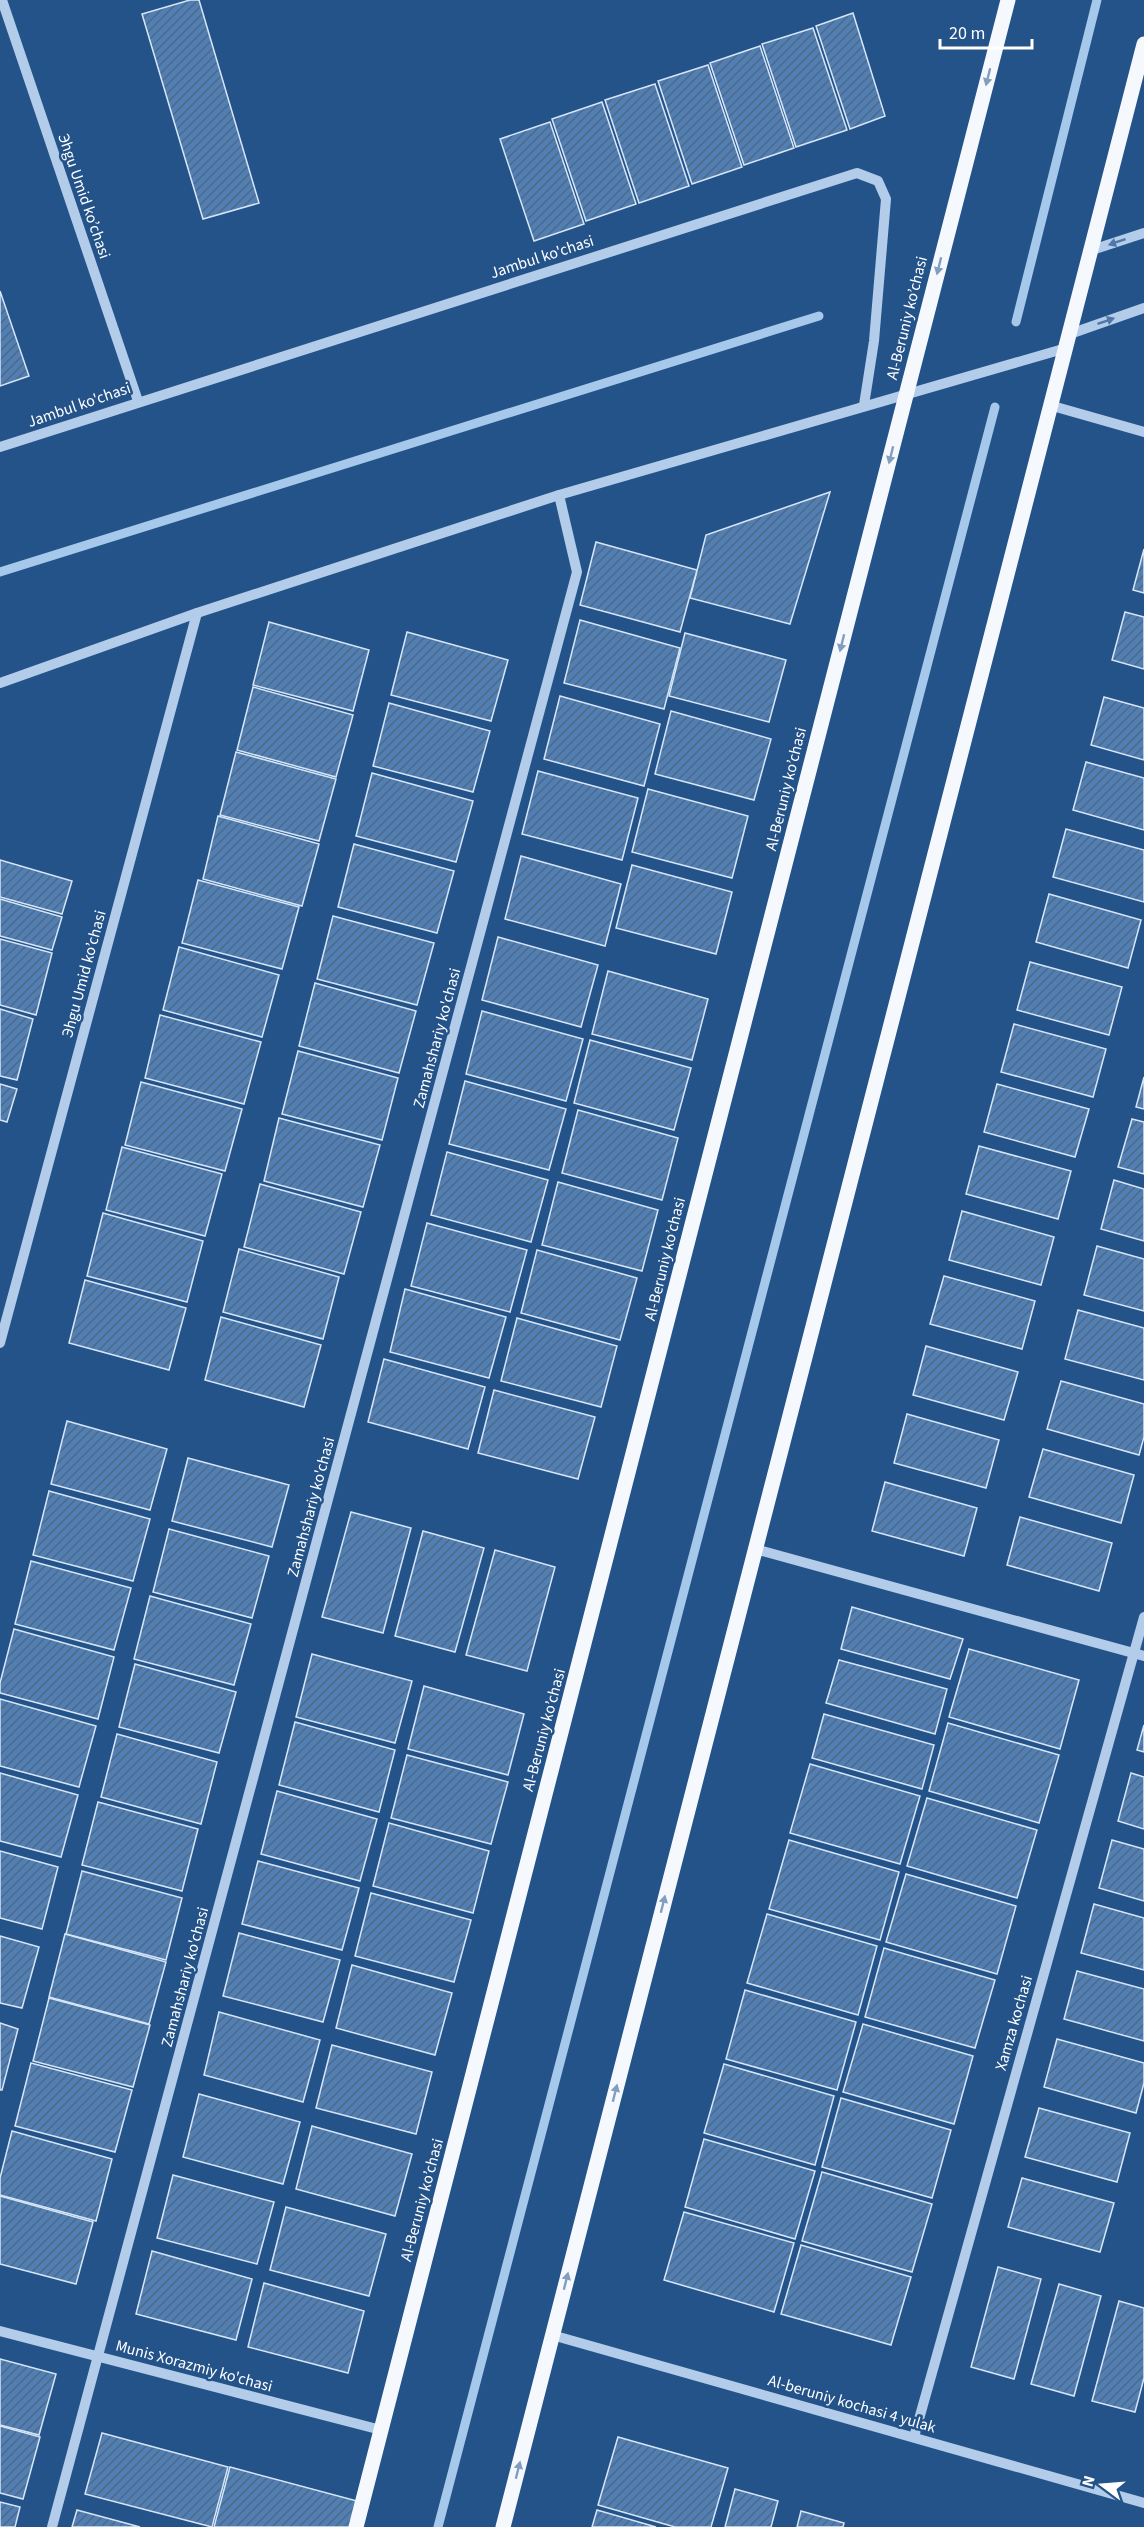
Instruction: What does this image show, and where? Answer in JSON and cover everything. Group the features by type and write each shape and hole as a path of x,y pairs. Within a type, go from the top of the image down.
{"main road":[{"name":"Al-Beruniy ko’chasi","path":"356,2527 1008,0"},
{"path":"503,2527 1065,342 1144,44"}],"street":[{"name":"Эhgu Umid ko’chasi","path":"2,0 138,401"},
{"name":"Jambul ko'chasi","path":"0,447 857,173 878,181 886,199 874,341 864,405"},
{"path":"1089,251 1144,232"},
{"path":"0,684 197,613 559,495 906,393 1065,342 1144,308"},
{"path":"1049,405 1144,432"},
{"name":"Zamahshariy ko'chasi","path":"52,2527 577,572 559,495"},
{"name":"Эhgu Umid ko’chasi","path":"0,1343 197,613"},
{"path":"755,1549 1139,1655"},
{"name":"Xamza kochasi","path":"914,2437 1139,1655 1144,1617"},
{"name":"Munis Xorazmiy ko'chasi","path":"0,2331 381,2430"},
{"name":"Al-beruniy kochasi 4 yulak","path":"552,2335 1144,2503"}],"building":[{"path":"190,0 199,0 259,203 203,219 142,14"},
{"path":"853,13 885,116 850,129 816,26"},
{"path":"813,28 847,130 796,147 762,44"},
{"path":"760,46 794,148 744,165 710,63"},
{"path":"708,65 742,167 692,184 658,81"},
{"path":"655,84 689,186 639,203 605,100"},
{"path":"602,102 636,204 586,221 552,119"},
{"path":"550,122 584,224 534,241 500,139"},
{"path":"0,291 29,376 0,386"},
{"path":"830,492 790,624 690,598 706,535"},
{"path":"596,542 697,570 680,632 580,605"},
{"path":"1144,549 1144,593 1133,590"},
{"path":"1125,612 1144,617 1144,669 1112,660"},
{"path":"580,620 680,648 664,709 564,683"},
{"path":"269,622 369,650 353,711 253,685"},
{"path":"407,632 508,660 491,721 391,695"},
{"path":"685,633 786,660 769,722 669,696"},
{"path":"253,687 353,715 336,777 237,750"},
{"path":"560,696 660,724 644,786 544,759"},
{"path":"1104,697 1144,708 1144,760 1091,745"},
{"path":"389,703 490,731 473,792 373,766"},
{"path":"671,711 771,739 754,800 655,774"},
{"path":"236,752 336,779 319,841 220,815"},
{"path":"1086,762 1144,778 1144,830 1073,810"},
{"path":"538,771 638,798 622,860 522,834"},
{"path":"372,773 473,801 456,862 356,836"},
{"path":"648,789 748,816 732,878 632,852"},
{"path":"218,816 319,844 302,906 203,879"},
{"path":"1066,829 1144,850 1144,902 1053,877"},
{"path":"354,844 454,871 437,933 338,907"},
{"path":"521,856 621,884 605,946 505,919"},
{"path":"0,860 72,881 62,914 0,897"},
{"path":"632,865 732,892 716,954 616,928"},
{"path":"198,880 299,907 282,969 182,943"},
{"path":"1049,894 1141,920 1128,968 1036,942"},
{"path":"0,899 62,917 52,950 0,936"},
{"path":"333,916 434,943 417,1005 317,979"},
{"path":"498,937 598,965 581,1027 482,1000"},
{"path":"0,939 52,953 36,1015 0,1005"},
{"path":"179,947 279,975 262,1037 163,1010"},
{"path":"1030,962 1122,987 1109,1035 1017,1010"},
{"path":"608,971 708,999 692,1060 592,1034"},
{"path":"315,983 416,1011 399,1073 299,1046"},
{"path":"0,1009 33,1019 17,1080 0,1076"},
{"path":"482,1011 583,1039 566,1101 466,1074"},
{"path":"160,1015 261,1042 244,1104 145,1078"},
{"path":"1014,1024 1106,1049 1093,1097 1001,1072"},
{"path":"590,1040 691,1068 674,1130 574,1103"},
{"path":"298,1051 398,1078 382,1140 282,1114"},
{"path":"1144,1077 1144,1109 1136,1107"},
{"path":"465,1081 566,1109 549,1170 449,1144"},
{"path":"141,1082 242,1109 225,1171 125,1145"},
{"path":"0,1084 17,1089 7,1122 0,1120"},
{"path":"997,1084 1089,1109 1075,1157 984,1132"},
{"path":"578,1110 678,1138 662,1200 562,1173"},
{"path":"279,1118 380,1145 363,1207 264,1181"},
{"path":"1132,1119 1144,1122 1144,1174 1118,1167"},
{"path":"979,1146 1071,1171 1058,1219 966,1194"},
{"path":"122,1147 222,1174 205,1236 106,1210"},
{"path":"447,1152 548,1180 531,1242 431,1215"},
{"path":"1114,1180 1144,1189 1144,1241 1101,1229"},
{"path":"558,1182 658,1210 642,1271 542,1245"},
{"path":"260,1184 361,1212 344,1274 244,1247"},
{"path":"962,1211 1054,1237 1041,1285 949,1260"},
{"path":"103,1213 203,1241 187,1302 87,1276"},
{"path":"427,1223 527,1250 510,1312 411,1286"},
{"path":"1097,1246 1144,1259 1144,1311 1084,1295"},
{"path":"239,1249 339,1277 323,1339 223,1312"},
{"path":"537,1250 637,1278 620,1340 521,1313"},
{"path":"944,1276 1035,1301 1022,1349 930,1324"},
{"path":"85,1280 186,1308 169,1370 69,1343"},
{"path":"405,1289 506,1317 489,1378 390,1352"},
{"path":"1078,1310 1144,1328 1144,1380 1065,1359"},
{"path":"221,1317 321,1345 304,1407 205,1380"},
{"path":"517,1318 617,1346 601,1407 501,1381"},
{"path":"926,1346 1018,1372 1004,1420 913,1395"},
{"path":"384,1359 485,1387 468,1449 368,1422"},
{"path":"1061,1381 1144,1404 1144,1437 1139,1455 1047,1429"},
{"path":"494,1390 595,1417 578,1479 478,1453"},
{"path":"907,1414 999,1440 986,1488 894,1463"},
{"path":"67,1421 167,1449 150,1510 51,1484"},
{"path":"1043,1449 1134,1475 1121,1523 1029,1497"},
{"path":"188,1458 289,1485 272,1547 172,1521"},
{"path":"885,1482 977,1508 964,1556 872,1531"},
{"path":"49,1491 150,1519 133,1581 33,1555"},
{"path":"351,1512 411,1528 383,1633 322,1617"},
{"path":"1020,1517 1112,1543 1099,1591 1007,1565"},
{"path":"169,1529 269,1556 252,1618 153,1592"},
{"path":"423,1531 484,1548 455,1652 395,1636"},
{"path":"495,1550 555,1567 527,1671 466,1655"},
{"path":"31,1561 131,1588 114,1650 15,1624"},
{"path":"150,1596 251,1624 234,1685 134,1659"},
{"path":"852,1607 963,1639 950,1679 841,1649"},
{"path":"14,1629 114,1657 98,1719 0,1693 0,1683"},
{"path":"969,1649 1079,1680 1060,1749 949,1717"},
{"path":"312,1654 412,1681 395,1743 296,1717"},
{"path":"839,1660 947,1689 935,1734 826,1703"},
{"path":"135,1664 236,1692 219,1753 119,1727"},
{"path":"424,1686 524,1714 508,1775 408,1749"},
{"path":"0,1699 96,1726 79,1787 0,1766"},
{"path":"824,1714 934,1745 922,1789 812,1758"},
{"path":"295,1722 395,1750 379,1812 279,1785"},
{"path":"948,1723 1059,1755 1039,1823 929,1791"},
{"path":"1144,1725 1144,1752 1137,1750"},
{"path":"117,1734 217,1762 201,1824 101,1797"},
{"path":"407,1755 508,1782 491,1844 391,1818"},
{"path":"810,1764 920,1796 900,1864 790,1833"},
{"path":"0,1773 78,1795 61,1857 0,1841"},
{"path":"1131,1773 1144,1777 1144,1829 1118,1821"},
{"path":"277,1791 377,1819 360,1881 261,1854"},
{"path":"927,1798 1037,1830 1017,1898 907,1866"},
{"path":"98,1802 198,1829 182,1891 82,1865"},
{"path":"389,1823 489,1851 473,1913 373,1886"},
{"path":"789,1840 899,1872 880,1940 769,1909"},
{"path":"1112,1840 1144,1849 1144,1901 1099,1888"},
{"path":"0,1851 58,1867 42,1929 0,1918"},
{"path":"258,1861 359,1888 342,1950 242,1924"},
{"path":"82,1871 182,1898 166,1960 66,1934"},
{"path":"906,1874 1016,1906 997,1974 886,1942"},
{"path":"371,1893 471,1920 454,1982 355,1956"},
{"path":"1094,1904 1144,1918 1144,1970 1081,1953"},
{"path":"767,1914 877,1946 858,2015 747,1983"},
{"path":"239,1933 340,1960 323,2022 223,1996"},
{"path":"65,1934 166,1962 149,2024 49,1997"},
{"path":"0,1936 39,1947 22,2008 0,2003"},
{"path":"884,1948 995,1980 975,2048 865,2017"},
{"path":"352,1965 452,1993 435,2055 336,2028"},
{"path":"1077,1971 1144,1989 1144,2041 1064,2019"},
{"path":"745,1990 856,2022 837,2090 726,2059"},
{"path":"49,1998 150,2025 133,2087 33,2061"},
{"path":"219,2012 320,2040 303,2102 204,2075"},
{"path":"0,2023 18,2029 2,2090 0,2090"},
{"path":"863,2024 973,2056 954,2124 843,2092"},
{"path":"1057,2039 1144,2063 1144,2083 1136,2113 1044,2087"},
{"path":"332,2045 432,2072 416,2134 316,2108"},
{"path":"31,2063 132,2090 115,2152 15,2126"},
{"path":"724,2064 834,2096 815,2165 704,2133"},
{"path":"199,2094 300,2122 283,2184 183,2157"},
{"path":"841,2098 951,2130 932,2198 822,2167"},
{"path":"1039,2108 1130,2133 1117,2182 1025,2157"},
{"path":"312,2126 412,2154 395,2216 296,2189"},
{"path":"12,2131 112,2159 96,2221 0,2195 0,2178"},
{"path":"704,2139 815,2171 795,2239 685,2207"},
{"path":"822,2172 932,2204 912,2272 802,2241"},
{"path":"173,2175 274,2202 257,2264 157,2238"},
{"path":"1022,2178 1114,2203 1100,2252 1008,2227"},
{"path":"0,2196 93,2222 76,2284 0,2264"},
{"path":"286,2207 386,2234 369,2296 270,2270"},
{"path":"684,2212 794,2243 774,2312 664,2280"},
{"path":"801,2245 911,2277 891,2345 781,2314"},
{"path":"152,2251 252,2279 236,2340 136,2314"},
{"path":"998,2267 1041,2279 1014,2379 971,2367"},
{"path":"264,2283 364,2311 348,2373 248,2347"},
{"path":"1059,2284 1101,2296 1074,2396 1031,2384"},
{"path":"1119,2301 1144,2308 1144,2378 1135,2412 1092,2401"},
{"path":"0,2359 56,2374 39,2435 0,2425"},
{"path":"0,2426 40,2437 23,2499 0,2493"},
{"path":"102,2433 228,2467 212,2527 85,2494"},
{"path":"618,2437 728,2468 711,2527 675,2527 598,2505"},
{"path":"230,2467 357,2501 350,2527 214,2527"},
{"path":"735,2489 778,2501 771,2527 725,2527"},
{"path":"0,2502 20,2507 15,2527 0,2527"},
{"path":"77,2510 140,2527 72,2527"},
{"path":"597,2510 656,2527 592,2527"},
{"path":"801,2511 844,2523 843,2527 797,2527"}],"waterway":[{"path":"1016,322 1097,0"},
{"path":"0,572 819,316"},
{"path":"438,2527 995,407"}]}
